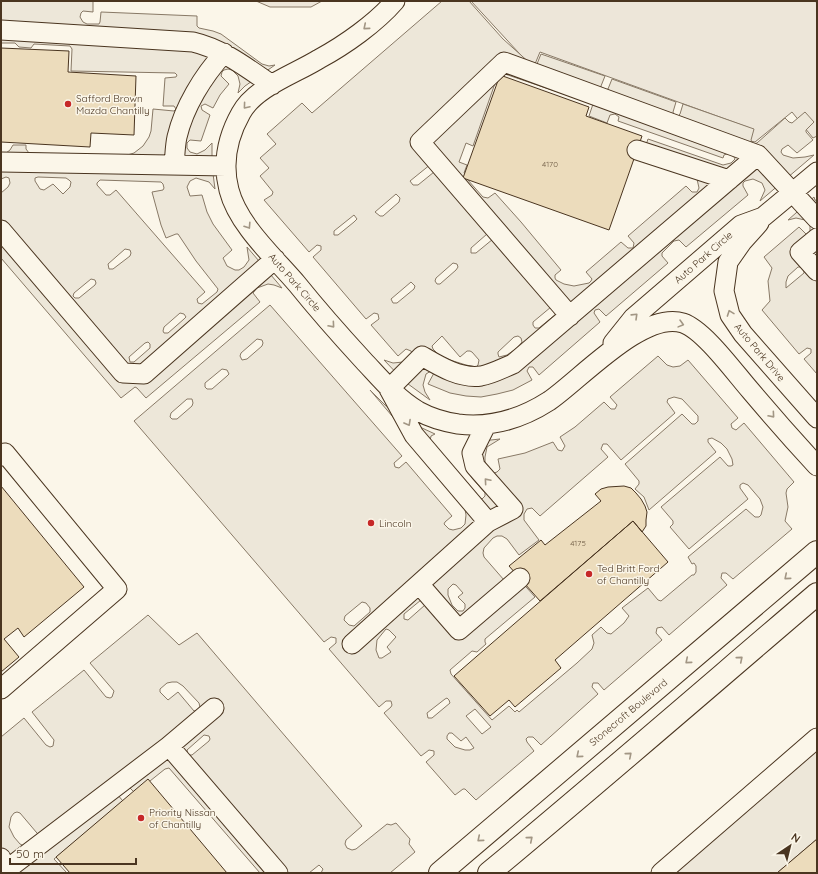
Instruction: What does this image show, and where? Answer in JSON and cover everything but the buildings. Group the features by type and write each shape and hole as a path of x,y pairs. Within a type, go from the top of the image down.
{"main road":[{"name":"Stonecroft Boulevard","path":"440,873 817,552"},
{"path":"501,869 574,802 684,706 817,594"}],"street":[{"name":"Auto Park Circle","path":"395,1 389,8 357,34 322,58 255,96 242,110 228,147 226,166 229,189 237,210 254,235 353,350 389,389 418,411 438,419 458,424 486,425 508,421 549,401 602,358 644,329 665,322 681,322 692,328 720,355 817,466"},
{"path":"1,30 183,41 203,44 224,53 272,85"},
{"path":"174,165 177,137 183,119 203,81 224,53"},
{"path":"570,316 420,142 504,62 758,155 794,192 817,219"},
{"path":"637,150 729,180"},
{"path":"488,522 414,435 389,389 422,356 443,368 466,376 479,376 500,370 513,364 758,155"},
{"path":"1,162 226,166"},
{"name":"Auto Park Circle","path":"602,358 632,318 741,225 763,217 817,172"},
{"name":"Auto Park Drive","path":"763,217 742,242 728,262 724,291 730,315 743,334 817,418"},
{"path":"1,230 123,373 144,374 275,259"},
{"path":"817,238 800,252 817,271"},
{"path":"352,644 488,522 513,509 475,466 472,453 486,425"},
{"path":"1,689 117,589 2,452"},
{"path":"419,584 459,630 520,578"},
{"path":"3,869 169,746 214,708"},
{"path":"660,873 817,738"},
{"path":"169,746 278,873"}],"shaded area":[{"path":"1,1 93,1 93,12 83,11 81,13 80,17 83,22 87,24 99,24 101,12 197,16 197,26 199,28 221,34 262,64 269,66 275,65 245,86 238,93 240,84 238,76 232,70 228,69 222,72 221,76 229,84 220,95 213,108 205,104 201,106 202,110 210,115 201,141 190,140 187,143 187,148 190,152 197,154 205,150 212,143 212,166 215,189 209,182 196,178 190,181 187,187 190,196 202,195 207,212 213,224 232,250 223,258 227,266 235,270 239,270 244,267 249,260 247,247 282,288 268,284 257,288 253,293 260,302 146,398 135,387 121,398 1,258 1,193 10,183 9,178 6,177 1,179 1,153 6,153 13,145 26,145 26,149 29,153 124,156 134,153 143,146 149,137 153,109 174,111 176,109 174,106 163,106 165,78 176,77 177,75 175,73 71,71 72,49 70,46 34,44 31,48 19,47 15,43 1,43","holes":["35,178 66,178 71,182 70,187 63,194 53,184 44,190 40,189 35,181","100,180 161,182 163,184 163,190 152,192 166,238 178,234 196,261 218,289 217,292 202,304 198,303 197,299 205,292 116,190 110,195 106,195 97,185","125,249 130,250 130,256 113,269 109,269 108,264","91,279 95,280 95,285 79,298 75,298 73,296 74,293","180,313 184,314 186,317 168,333 164,333 164,327","148,342 150,344 150,348 134,362 130,362 129,357 145,343"]},
{"path":"256,1 322,1 311,7 270,7"},
{"path":"442,1 469,1 503,39 532,65 537,64 541,54 605,76 601,88 605,90 608,89 612,79 676,102 673,112 674,115 678,116 680,114 683,104 754,129 751,140 753,144 757,143 785,118 792,123 805,112 814,122 806,130 813,140 797,153 788,145 782,149 781,152 783,155 793,158 814,155 760,201 765,190 762,183 753,179 745,181 743,186 748,195 686,247 679,240 674,241 662,253 662,256 668,263 606,316 599,309 595,310 594,313 600,322 539,375 533,367 529,367 527,371 532,380 513,390 497,394 481,397 466,396 450,393 428,384 434,373 431,371 426,374 423,385 430,400 404,381 384,360 393,363 403,362 412,353 411,351 406,349 398,356 371,325 379,319 378,314 374,313 366,319 313,257 321,250 321,246 317,245 309,252 264,200 272,195 273,192 260,176 269,168 260,158 276,144 267,134 302,103 312,113","holes":["499,72 593,104 589,116 607,123 610,115 615,114 619,117 618,121 723,158 724,155 729,153 735,159 731,163 723,165 648,139 642,157 697,179 699,188 697,192 692,192 686,186 628,236 634,243 633,248 628,248 621,242 586,272 592,279 589,283 574,286 564,284 556,280 555,275 561,270 495,193 488,198 483,197 467,179 468,175 464,173 467,165 459,162 466,143 473,146","431,164 434,172 418,185 413,185 410,181","396,194 400,198 399,202 383,216 380,216 375,212","354,215 357,219 338,235 334,235 334,231","487,234 493,239 476,253 471,253 471,248","453,263 457,264 458,267 456,270 440,284 437,284 435,281 436,278","411,282 415,286 414,289 397,303 393,303 391,299","551,307 556,314 539,328 535,328 533,322","442,336 460,357 467,351 470,351 479,360 476,367 450,360 439,355 432,346","518,336 521,338 522,342 517,348 507,355 499,357 498,352 514,337"]},
{"path":"471,1 817,2 817,136 813,138 792,112 755,142 746,140 750,128 540,52 535,64 530,65"},
{"path":"814,197 817,201 817,374 804,359 811,353 811,349 807,348 799,354 762,310 770,301 768,281 772,268 764,257 799,227 807,235 810,232 810,226 805,220 796,218 788,220","holes":["798,267 801,267 804,270 804,273 786,288 788,276"]},
{"path":"270,305 402,456 394,463 395,467 399,468 406,462 452,516 444,524 449,529 453,530 461,528 465,524 466,515 464,504 370,390 385,405 409,422 435,434 431,436 430,441 479,498 482,499 485,496 485,493 472,478 466,466 482,441 500,439 487,447 485,457 485,464 489,471 494,473 500,469 498,459 525,453 553,442 558,450 562,451 565,446 560,437 575,427 604,402 611,409 615,409 617,405 610,397 658,356 667,365 673,367 680,366 688,360 738,418 731,424 732,428 736,430 744,423 794,482 787,489 786,493 788,507 785,521 792,529 733,579 726,573 722,573 721,578 727,585 669,635 662,627 657,628 656,633 662,640 604,690 598,683 593,683 592,687 598,694 541,745 533,737 528,737 526,739 527,742 534,751 476,800 465,789 455,795 426,762 434,755 434,751 429,750 421,756 384,713 391,707 391,701 386,701 379,707 329,649 336,643 336,638 331,637 324,642 134,421","holes":["257,339 262,340 262,346 247,359 242,360 240,356 241,353","222,369 227,370 229,374 212,389 207,389 205,387 205,383","674,397 682,399 698,416 698,421 695,424 692,424 682,414 625,464 639,481 639,484 635,489 644,497 649,510 716,452 708,442 708,439 712,438 721,443 727,449 733,465 728,466 720,457 661,507 673,521 673,524 670,527 689,549 748,499 740,488 740,485 743,483 748,485 760,499 763,507 761,515 759,517 755,517 746,509 688,557 692,564 694,563 696,566 696,572 694,575 692,575 661,601 658,600 648,588 622,608 629,616 624,623 611,634 607,633 601,627 592,635 594,643 592,649 577,663 519,712 517,710 515,712 509,706 492,720 451,674 450,670 472,651 477,652 486,644 485,639 535,597 519,579 504,580 484,557 484,548 493,538 502,536 507,539 519,555 539,540 524,520 524,514 527,509 532,508 540,516 608,457 601,449 603,444 607,444 621,460 675,413 667,402 668,399","187,399 192,399 192,406 177,419 172,419 170,417 171,413","453,584 456,585 463,593 458,597 465,604 465,608 463,611 458,611 452,605 448,595 448,589","421,600 425,605 408,620 404,619 404,614","362,602 366,603 370,608 370,612 354,626 349,625 344,620 345,616","386,629 389,630 396,637 387,647 391,652 382,658 379,658 376,650 377,640","447,698 449,700 450,703 432,718 428,718 427,713 445,699","475,709 491,727 482,734 466,716","449,733 452,733 461,741 466,737 474,748 465,750 455,747 447,739"]},
{"path":"148,615 179,645 197,633 362,826 346,840 345,844 347,848 352,850 356,849 387,824 391,825 396,823 410,839 409,844 415,852 390,873 321,873 323,869 319,865 309,873 260,873 169,768 165,769 135,793 126,784 116,793 123,801 54,859 67,873 1,873 1,737 24,718 46,745 50,747 53,746 54,740 32,712 84,670 106,697 112,697 114,691 90,663","holes":["177,682 183,686 199,703 200,707 198,710 194,711 178,692 168,700 160,692 160,689 167,683","204,735 209,736 209,741 192,755 188,755 187,750","14,813 20,813 42,839 28,848 20,844 14,837 9,827 11,817"]},
{"path":"817,738 817,839 777,873 661,873"}],"place":[{"name":"Safford Brown Mazda Chantilly","path":"68,104"},
{"name":"Lincoln","path":"371,523"},
{"name":"Ted Britt Ford of Chantilly","path":"589,574"},
{"name":"Priority Nissan of Chantilly","path":"141,818"}]}
